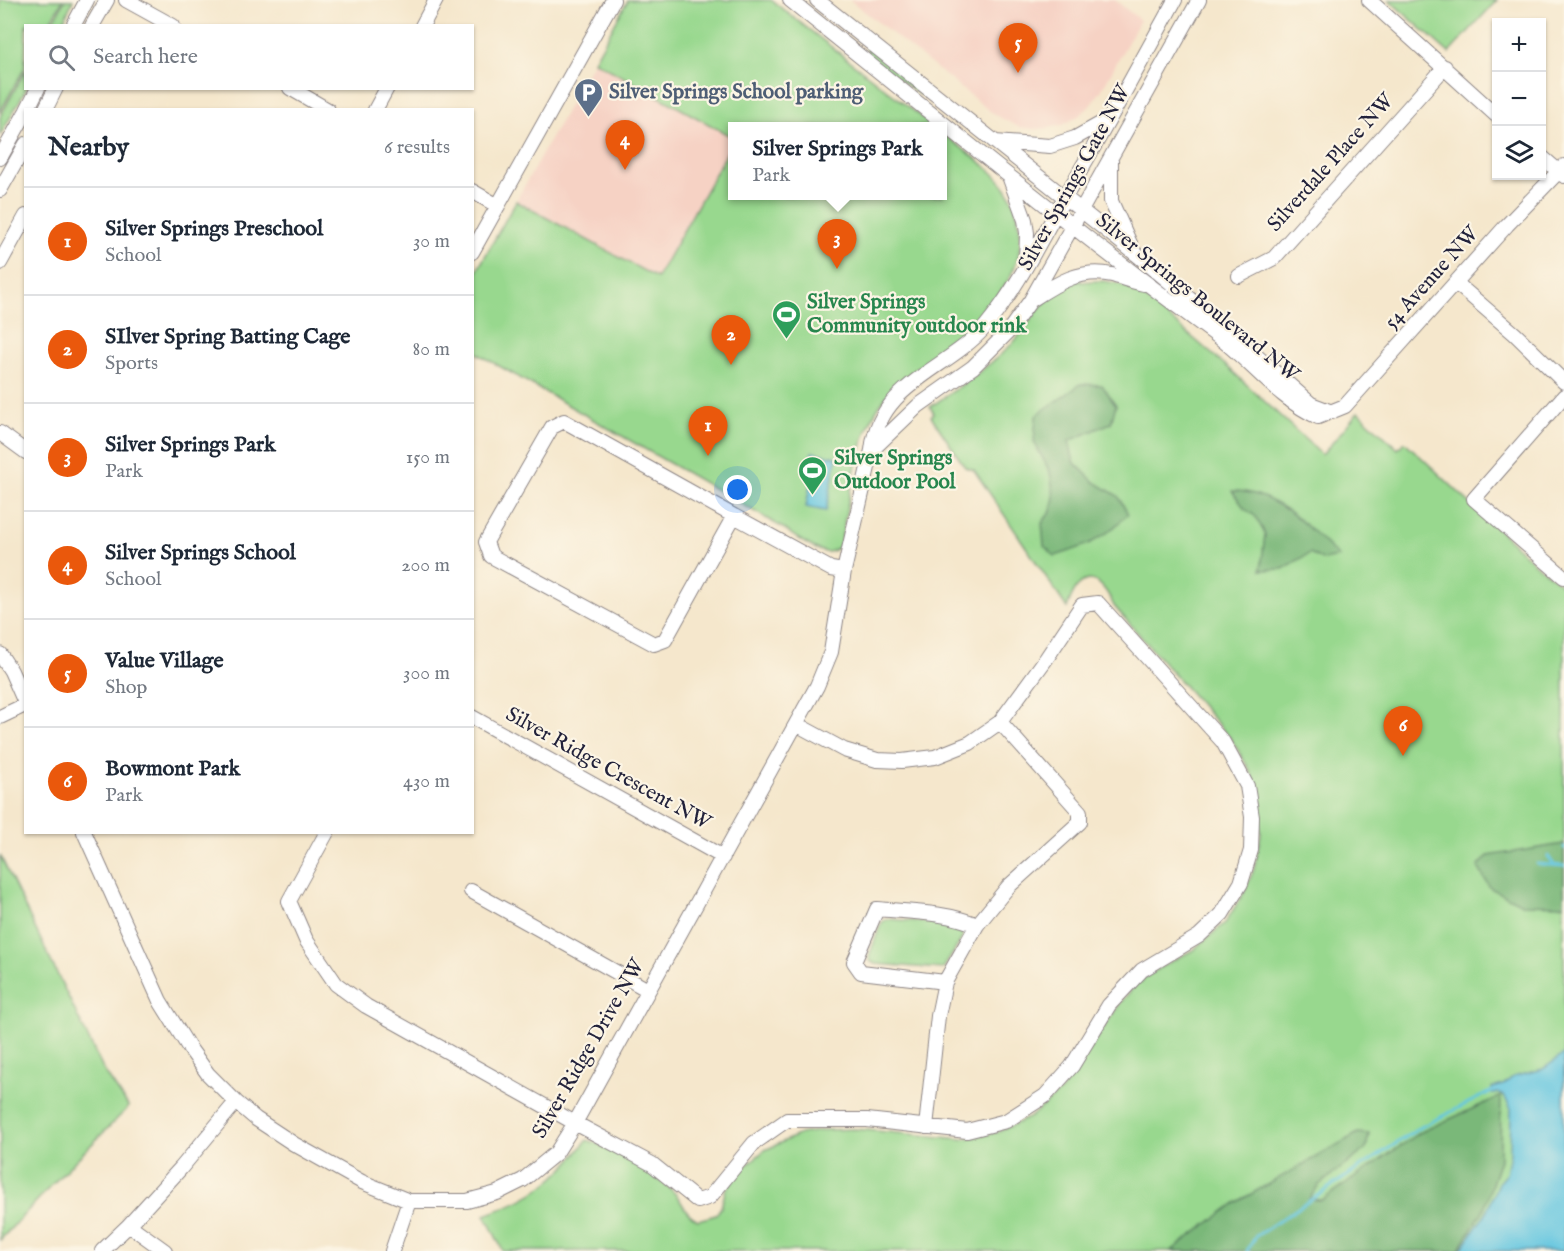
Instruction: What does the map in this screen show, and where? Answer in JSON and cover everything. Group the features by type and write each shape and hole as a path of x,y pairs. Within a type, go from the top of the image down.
{"street":[{"path":"74,24 87,0"},
{"path":"93,24 107,0"},
{"path":"126,0 169,24"},
{"path":"423,24 436,0"},
{"path":"474,248 613,0"},
{"name":"Silver Springs Boulevard NW","path":"790,0 943,122"},
{"name":"Silver Springs Boulevard NW","path":"817,0 1136,254 1311,404 1330,413"},
{"name":"Silver Springs Gate NW","path":"872,450 873,433 894,399 983,329 1005,301 1057,213 1175,0"},
{"name":"Silver Springs Gate NW","path":"872,450 918,406 973,367 1007,333 1031,300 1199,0"},
{"path":"1369,0 1492,110"},
{"name":"Silverdale Place NW","path":"1239,276 1274,258 1445,67"},
{"path":"28,108 37,90"},
{"path":"46,108 56,90"},
{"path":"293,90 325,108"},
{"path":"376,108 386,90"},
{"path":"0,158 24,115"},
{"path":"995,142 1050,146 1075,138 1109,119"},
{"name":"Silver Springs Boulevard NW","path":"947,125 1147,285 1219,337 1301,409 1318,417 1330,413"},
{"path":"0,190 24,148"},
{"path":"1111,157 1111,201 1136,254"},
{"path":"1546,160 1562,171"},
{"name":"54 Avenue NW","path":"1330,413 1345,406 1507,225 1562,171"},
{"path":"1008,174 1025,220 1026,266"},
{"path":"474,192 498,206"},
{"path":"0,263 24,220"},
{"path":"1031,300 1064,279 1096,273 1147,285"},
{"path":"1456,283 1515,334 1564,382"},
{"path":"1564,396 1474,499 1564,578"},
{"path":"734,516 665,640 654,644 491,556 486,543 552,427 564,421 831,569 844,571"},
{"path":"0,433 24,451"},
{"name":"Silver Ridge Drive NW","path":"85,834 160,1001 208,1074 236,1102 256,1119 294,1144 362,1182 409,1201 466,1202 497,1194 523,1180 556,1153 575,1123 818,686 831,652 844,571 872,450"},
{"path":"326,834 289,901 306,940 336,984 366,1006 652,1164 698,1202 710,1197 754,1143 787,1120 867,1120 967,1131 1006,1121 1045,1096 1072,1066 1110,1005 1142,970 1199,936 1222,914 1241,883 1251,850 1252,817 1247,786 1223,742 1098,603 1082,605 1000,722 970,743 935,757 902,761 877,760 844,750 796,724"},
{"path":"0,654 24,703"},
{"path":"0,717 24,705"},
{"name":"Silver Ridge Crescent NW","path":"474,718 723,857"},
{"path":"926,1127 938,1016 945,982 977,925 1008,887 1080,822 1080,812 1000,722"},
{"path":"471,891 648,990"},
{"path":"945,982 861,972 854,962 877,909 935,913 977,925"},
{"path":"102,1251 181,1168 236,1102"},
{"path":"392,1251 409,1201"},
{"path":"129,1225 165,1251"}],"shaded area":[{"path":"850,0 1115,0 1140,20 1101,91 1089,107 1063,125 1035,129 1019,127 995,115"},
{"path":"594,61 728,135 728,151 658,278 516,201"}],"green space":[{"path":"0,0 63,0 49,24 24,24 24,69 0,112"},
{"path":"65,0 73,0 62,24 52,24"},
{"path":"628,0 771,0 928,122 728,122 728,135 594,61"},
{"path":"1389,0 1497,0 1449,53"},
{"path":"866,46 923,91 920,95 868,56"},
{"path":"24,73 25,90 0,136 0,117"},
{"path":"947,137 985,166 1001,182 1015,206 1019,224 1020,242 1017,260 996,300 965,334 892,389 874,414 855,469 840,546 827,552 805,543 785,529 474,352 474,276 516,201 657,278 728,151 728,200 947,200"},
{"path":"1080,280 1081,282 1112,282 1141,294 1231,370 1322,455 1358,412 1398,449 1405,442 1536,565 1564,586 1564,1088 1475,1251 503,1251 485,1215 517,1202 543,1186 565,1167 587,1140 648,1172 670,1189 688,1212 698,1220 716,1215 726,1189 743,1168 765,1150 800,1134 823,1130 855,1129 963,1139 998,1132 1030,1117 1062,1090 1121,1002 1139,981 1193,950 1225,923 1245,891 1254,869 1261,834 1257,796 1251,772 1232,740 1114,606 1096,582 1089,580 1077,587 1067,608 974,470 965,467 931,416 934,413 930,407 972,378 1011,345 1047,299 1067,285"},
{"path":"1080,384 1102,385 1116,405 1111,423 1069,441 1074,462 1093,481 1118,496 1128,514 1095,541 1055,556 1044,546 1042,523 1051,511 1054,497 1050,472 1034,442 1036,416"},
{"path":"1232,491 1248,492 1277,504 1317,535 1339,557 1322,560 1310,553 1283,569 1261,570 1265,534 1255,516 1245,509"},
{"path":"1564,844 1564,905 1522,904 1490,888 1478,867 1488,856"},
{"path":"0,855 103,1069 129,1107 0,1240"},
{"path":"888,919 955,924 961,929 963,937 943,969 875,964 870,961 869,956 880,926"},
{"path":"1501,1096 1500,1160 1483,1211 1458,1251 1171,1251 1237,1202 1358,1133 1369,1134 1366,1149 1319,1185 1309,1199 1322,1200 1421,1132"}],"water":[{"path":"812,452 837,457 826,511 806,507 813,469 809,468"},
{"path":"1564,1054 1564,1251 1460,1251 1486,1213 1498,1183 1506,1174 1510,1154 1511,1109 1504,1096 1492,1093 1492,1088 1503,1085 1513,1077 1543,1069"}],"waterway":[{"path":"1548,856 1554,865"},
{"path":"1537,864 1564,866"},
{"path":"1247,1251 1256,1236 1421,1127 1492,1091"}],"place":[{"name":"Value Village","path":"1018,73"},
{"name":"Silver Springs School parking","path":"588,118"},
{"name":"Silver Springs School","path":"625,170"},
{"name":"Silver Springs Park","path":"837,269"},
{"name":"Silver Springs Community outdoor rink","path":"786,340"},
{"name":"SIlver Spring Batting Cage","path":"731,365"},
{"name":"Silver Springs Preschool","path":"708,456"},
{"name":"Silver Springs Outdoor Pool","path":"813,496"},
{"name":"Bowmont Park","path":"1403,756"}]}
